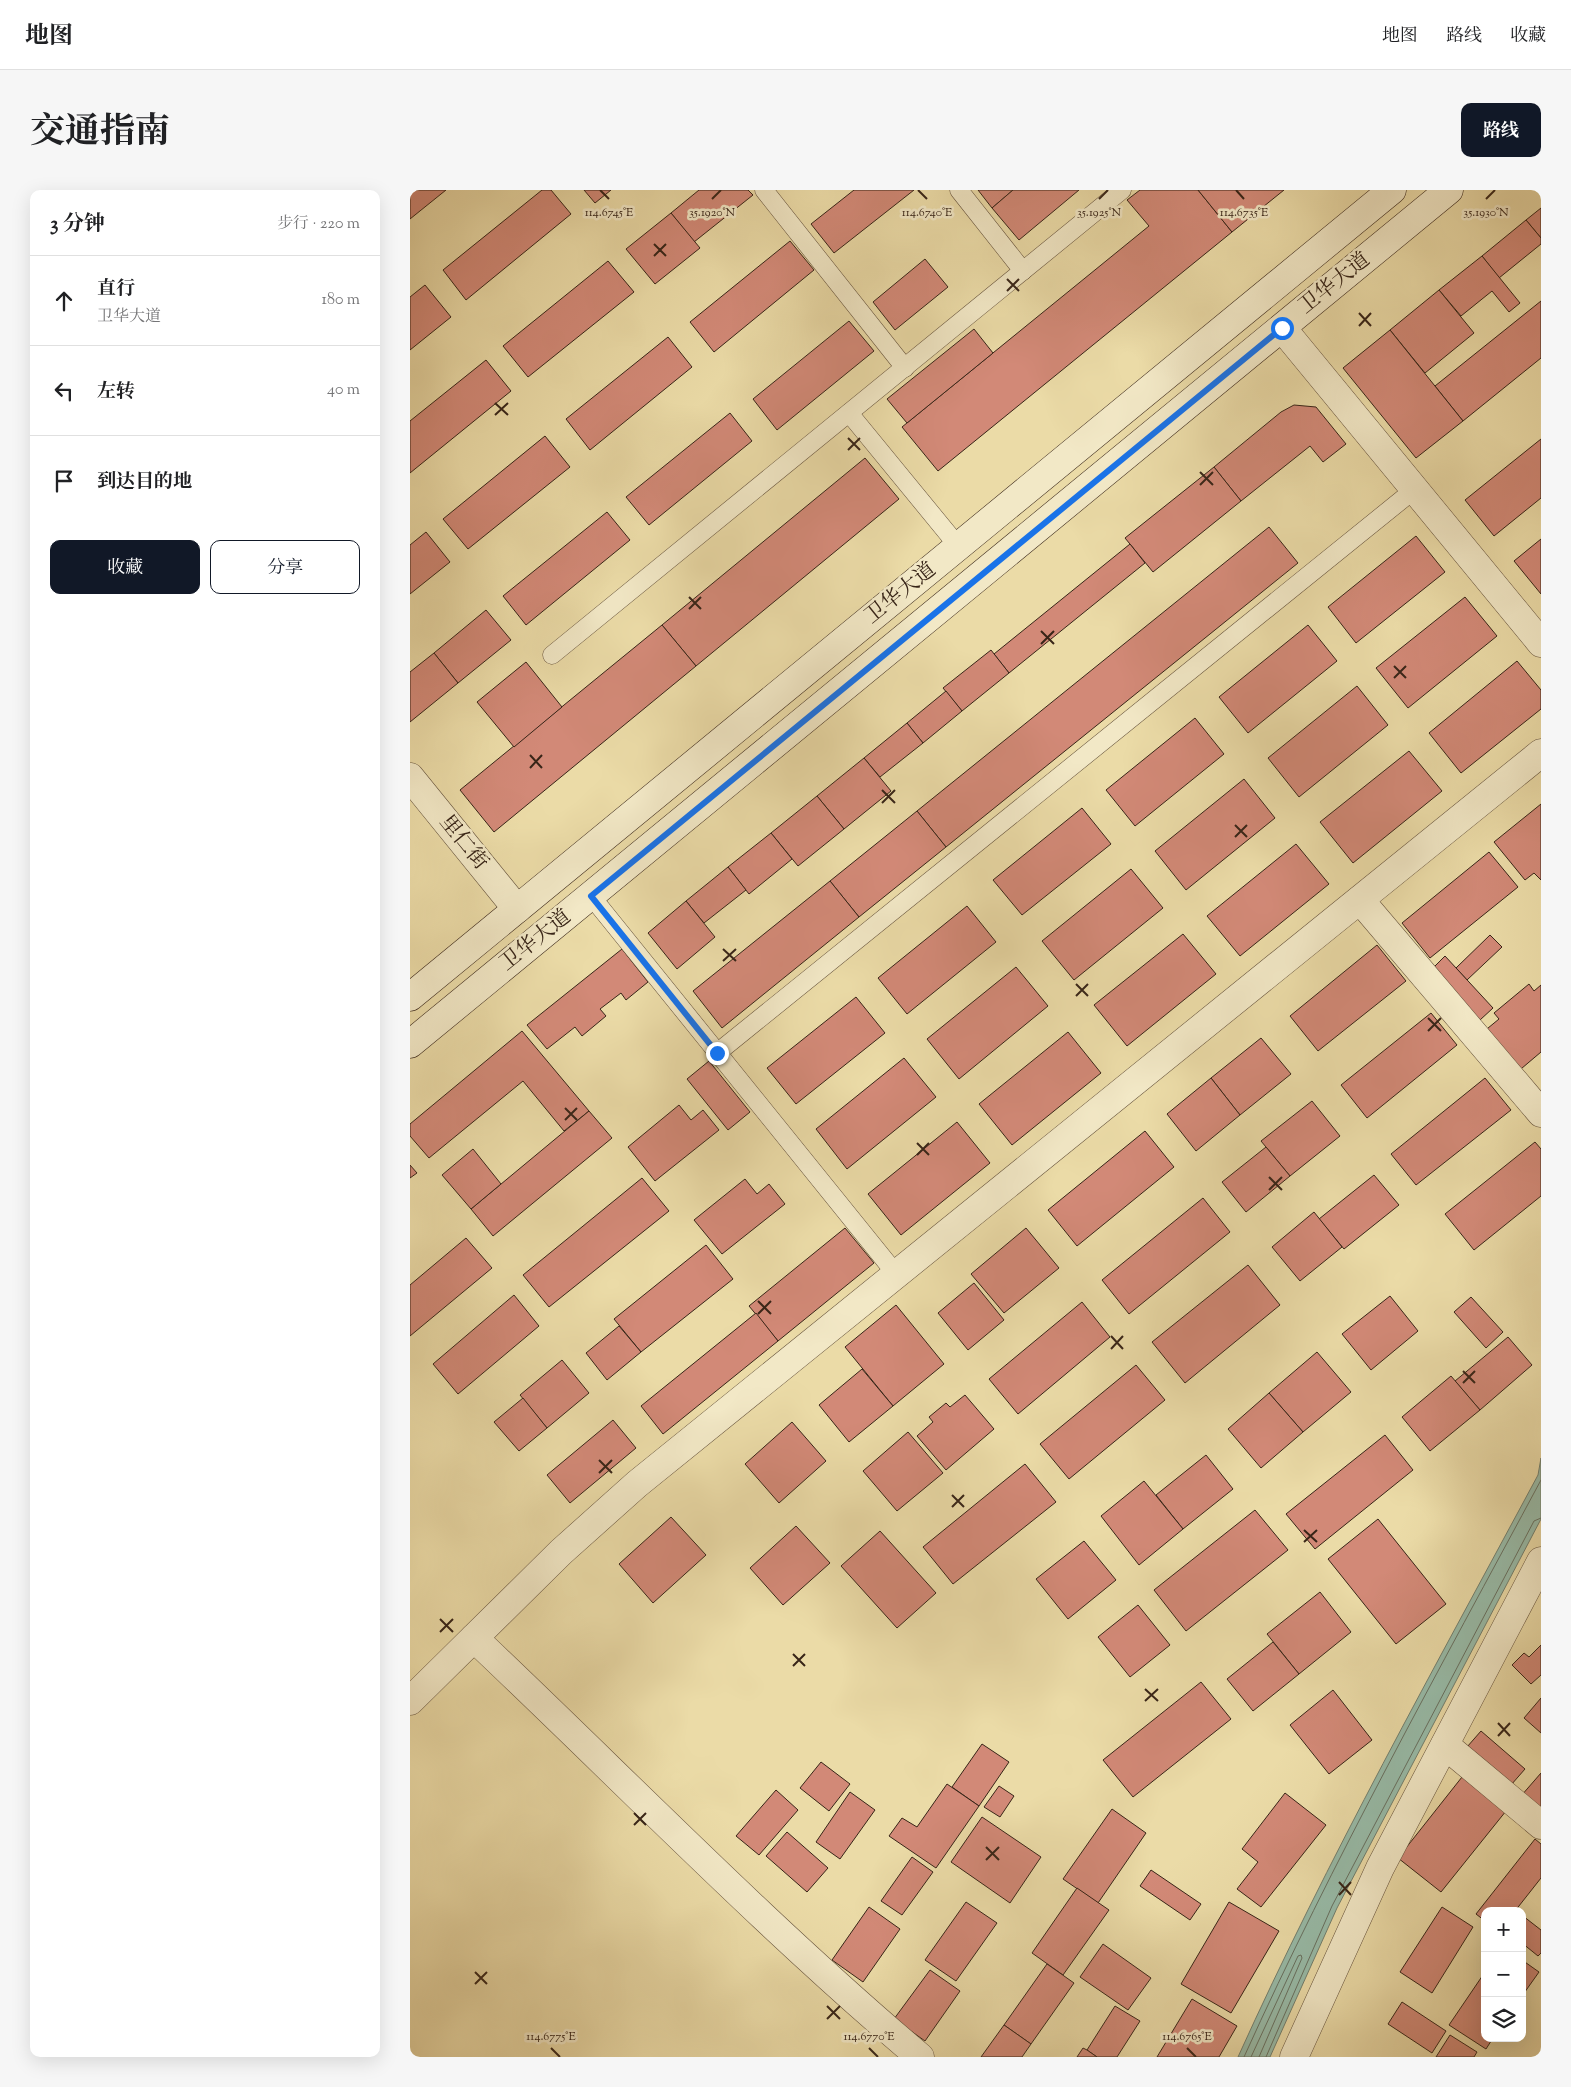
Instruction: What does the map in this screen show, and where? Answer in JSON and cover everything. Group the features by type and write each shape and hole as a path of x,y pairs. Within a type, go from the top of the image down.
{"street":[{"name":"卫华大道","path":"410,997 1392,190"},
{"name":"卫华大道","path":"410,1044 1449,190"},
{"path":"1282,328 1541,643"},
{"path":"410,1701 561,1552 637,1484 1541,753"},
{"name":"里仁街","path":"410,777 517,910"},
{"path":"1360,900 1541,1112"},
{"path":"1294,2057 1380,1868 1541,1560"},
{"path":"474,1638 746,1901 872,2016 920,2057"},
{"path":"1445,1745 1541,1825"}],"lane":[{"path":"764,190 905,368"},
{"path":"959,190 1023,271"},
{"path":"552,655 1122,190"},
{"path":"849,413 958,546"},
{"path":"717,1053 1415,489"},
{"path":"591,896 896,1274"}],"water":[{"path":"1541,1458 1541,1519 1337,1908 1270,2057 1238,2057 1345,1836 1538,1475"}],"building":[{"path":"410,190 446,190 410,219"},
{"path":"542,190 551,190 571,214 466,300 443,270"},
{"path":"584,190 611,190 595,203"},
{"path":"699,190 748,190 753,195 694,242 671,213"},
{"path":"854,190 914,190 834,253 811,224"},
{"path":"978,190 1013,190 992,208"},
{"path":"1013,190 1079,190 1019,240 992,208"},
{"path":"1140,190 1198,190 1232,232 938,471 902,427 1149,226 1127,200"},
{"path":"1198,190 1284,190 1232,232"},
{"path":"1541,208 1541,238 1526,220"},
{"path":"671,213 700,248 655,284 626,249"},
{"path":"1526,220 1541,238 1541,244 1499,278 1482,256"},
{"path":"790,241 814,270 714,352 690,322"},
{"path":"1482,256 1520,303 1509,312 1492,291 1461,316 1439,290"},
{"path":"925,259 948,287 895,330 873,302"},
{"path":"608,261 634,292 528,377 503,346"},
{"path":"425,285 451,317 410,350 410,297"},
{"path":"1439,290 1474,333 1425,373 1390,330"},
{"path":"1541,301 1541,358 1463,421 1435,386"},
{"path":"849,321 874,351 777,430 753,399"},
{"path":"974,329 993,353 907,423 887,399"},
{"path":"1390,330 1463,421 1416,458 1343,368"},
{"path":"668,337 692,367 590,450 566,419"},
{"path":"486,360 511,391 410,473 410,421"},
{"path":"1294,405 1316,407 1346,444 1323,462 1310,446 1241,501 1214,467 1281,412"},
{"path":"730,413 752,441 649,525 626,497"},
{"path":"545,436 570,467 468,549 443,519"},
{"path":"1541,439 1541,498 1494,536 1465,500"},
{"path":"865,458 899,499 696,666 662,625"},
{"path":"1214,467 1241,501 1153,572 1125,538"},
{"path":"607,512 630,540 526,625 503,596"},
{"path":"1269,527 1298,563 946,847 917,811"},
{"path":"426,532 450,562 410,594 410,545"},
{"path":"1416,536 1445,572 1356,643 1328,607"},
{"path":"1541,539 1541,594 1514,561"},
{"path":"1130,544 1145,563 1009,673 994,654"},
{"path":"1465,597 1497,636 1408,708 1376,668"},
{"path":"486,610 511,640 458,683 434,653"},
{"path":"662,625 696,666 494,832 460,790"},
{"path":"1308,625 1337,661 1248,733 1219,697"},
{"path":"991,650 1009,673 962,711 943,688"},
{"path":"434,653 458,683 410,722 410,672"},
{"path":"1517,661 1541,690 1541,709 1461,773 1429,733"},
{"path":"526,662 562,707 514,747 477,702"},
{"path":"1357,686 1388,725 1299,797 1268,758"},
{"path":"946,691 962,711 923,743 907,723"},
{"path":"1195,718 1224,754 1135,826 1106,790"},
{"path":"907,723 923,743 880,777 864,758"},
{"path":"1409,751 1442,791 1353,863 1320,822"},
{"path":"864,758 891,791 844,829 817,796"},
{"path":"1244,779 1275,818 1186,890 1155,851"},
{"path":"817,796 844,829 798,866 771,833"},
{"path":"1541,804 1541,880 1534,873 1525,880 1494,842"},
{"path":"1082,808 1111,844 1022,915 993,880"},
{"path":"917,811 946,847 859,917 830,881"},
{"path":"771,833 792,859 749,894 728,867"},
{"path":"1296,844 1329,884 1240,956 1207,916"},
{"path":"1489,852 1518,887 1430,958 1402,923"},
{"path":"728,867 746,890 704,923 686,901"},
{"path":"1131,869 1163,908 1074,980 1042,941"},
{"path":"830,881 859,917 722,1028 693,991"},
{"path":"686,901 715,937 677,969 648,933"},
{"path":"967,906 996,942 907,1014 878,978"},
{"path":"1183,934 1216,974 1127,1046 1094,1005"},
{"path":"1490,935 1502,947 1467,980 1456,968"},
{"path":"1377,945 1406,981 1318,1051 1290,1016"},
{"path":"622,949 648,982 626,1000 621,993 600,1009 606,1016 582,1036 575,1027 547,1049 527,1025"},
{"path":"1445,956 1493,1008 1480,1020 1432,969"},
{"path":"1016,967 1048,1006 959,1079 927,1039"},
{"path":"1529,984 1534,991 1541,985 1541,1052 1515,1074 1482,1033 1499,1019 1494,1013"},
{"path":"856,997 885,1033 796,1104 767,1068"},
{"path":"1431,1013 1457,1045 1367,1118 1341,1085"},
{"path":"522,1031 589,1111 564,1131 523,1081 429,1158 410,1136 410,1124"},
{"path":"1068,1032 1101,1073 1012,1145 979,1104"},
{"path":"1261,1038 1291,1074 1240,1115 1211,1078"},
{"path":"904,1058 936,1097 847,1169 816,1129"},
{"path":"709,1061 750,1112 728,1130 687,1079"},
{"path":"1211,1078 1240,1115 1196,1151 1167,1114"},
{"path":"1485,1078 1511,1110 1416,1185 1391,1154"},
{"path":"1312,1101 1340,1136 1290,1176 1261,1141"},
{"path":"679,1105 691,1120 703,1110 719,1130 655,1181 628,1147"},
{"path":"589,1111 612,1138 493,1236 471,1209"},
{"path":"957,1122 990,1163 901,1235 868,1194"},
{"path":"1145,1131 1174,1167 1077,1246 1048,1210"},
{"path":"1535,1142 1541,1149 1541,1196 1474,1250 1445,1214"},
{"path":"1266,1147 1290,1176 1246,1212 1222,1182"},
{"path":"473,1149 501,1184 471,1209 442,1175"},
{"path":"410,1165 417,1173 410,1178"},
{"path":"1374,1175 1399,1205 1344,1249 1319,1219"},
{"path":"642,1178 669,1211 549,1307 523,1275"},
{"path":"745,1179 757,1194 769,1184 785,1204 722,1254 694,1220"},
{"path":"1203,1198 1230,1232 1129,1314 1102,1280"},
{"path":"1314,1212 1342,1247 1300,1281 1272,1247"},
{"path":"845,1228 874,1263 778,1341 749,1306"},
{"path":"1026,1228 1059,1268 1004,1313 971,1274"},
{"path":"466,1238 492,1268 410,1336 410,1285"},
{"path":"706,1245 733,1279 641,1352 614,1319"},
{"path":"1248,1265 1280,1305 1185,1383 1152,1342"},
{"path":"974,1283 1004,1320 968,1350 938,1313"},
{"path":"514,1295 539,1326 458,1394 433,1364"},
{"path":"1390,1296 1418,1331 1371,1370 1342,1334"},
{"path":"1471,1297 1503,1332 1486,1348 1454,1312"},
{"path":"1082,1302 1110,1337 1018,1414 989,1379"},
{"path":"896,1305 944,1364 893,1406 845,1347"},
{"path":"756,1313 778,1341 663,1434 641,1406"},
{"path":"619,1326 641,1352 607,1380 586,1353"},
{"path":"1508,1337 1532,1365 1480,1410 1455,1381"},
{"path":"1317,1352 1351,1392 1303,1432 1269,1393"},
{"path":"562,1360 589,1393 547,1428 520,1395"},
{"path":"1136,1365 1165,1400 1069,1479 1040,1444"},
{"path":"862,1369 893,1406 849,1442 819,1405"},
{"path":"1451,1376 1480,1410 1430,1451 1402,1417"},
{"path":"1269,1393 1303,1432 1261,1468 1228,1429"},
{"path":"965,1395 994,1429 946,1470 917,1436 933,1422 929,1417 946,1403 950,1407"},
{"path":"523,1398 547,1428 519,1451 494,1422"},
{"path":"613,1420 636,1448 570,1503 547,1475"},
{"path":"792,1422 826,1461 779,1503 745,1464"},
{"path":"908,1432 943,1473 897,1511 863,1471"},
{"path":"1385,1435 1413,1470 1315,1549 1286,1514"},
{"path":"1206,1455 1233,1489 1183,1529 1156,1495"},
{"path":"1025,1464 1056,1502 953,1584 923,1547"},
{"path":"1144,1481 1183,1529 1139,1565 1101,1516"},
{"path":"1255,1510 1288,1550 1186,1631 1154,1590"},
{"path":"671,1517 706,1555 653,1603 619,1564"},
{"path":"1378,1519 1446,1604 1396,1644 1328,1559"},
{"path":"796,1526 830,1563 783,1605 750,1568"},
{"path":"880,1531 936,1593 897,1628 841,1566"},
{"path":"1084,1541 1116,1580 1068,1619 1036,1579"},
{"path":"1320,1592 1351,1632 1299,1674 1267,1634"},
{"path":"1138,1605 1170,1645 1130,1677 1098,1637"},
{"path":"1273,1642 1299,1674 1253,1711 1227,1679"},
{"path":"1541,1645 1541,1675 1531,1684 1512,1665 1524,1653 1529,1657"},
{"path":"1201,1682 1231,1719 1133,1797 1103,1760"},
{"path":"1333,1690 1372,1740 1329,1774 1290,1725"},
{"path":"1541,1698 1541,1733 1524,1718"},
{"path":"1481,1731 1525,1769 1511,1785 1467,1747"},
{"path":"982,1744 1009,1762 979,1806 952,1787"},
{"path":"821,1762 850,1784 829,1811 800,1788"},
{"path":"1541,1773 1541,1812 1521,1796"},
{"path":"1462,1777 1506,1811 1441,1892 1398,1858"},
{"path":"947,1784 979,1806 936,1868 889,1836 902,1818 917,1827"},
{"path":"999,1786 1014,1796 1000,1817 984,1807"},
{"path":"776,1790 798,1810 759,1855 736,1836"},
{"path":"850,1792 875,1810 840,1859 816,1842"},
{"path":"1285,1793 1326,1825 1261,1907 1237,1889 1258,1862 1242,1849"},
{"path":"1112,1809 1146,1833 1098,1903 1063,1879"},
{"path":"982,1817 1041,1857 1010,1903 951,1862"},
{"path":"787,1832 828,1868 807,1892 766,1856"},
{"path":"1535,1839 1541,1844 1541,1878 1518,1907 1482,1907"},
{"path":"912,1857 933,1872 902,1915 881,1901"},
{"path":"1151,1870 1201,1904 1190,1920 1140,1886"},
{"path":"1077,1888 1109,1910 1063,1975 1032,1953"},
{"path":"966,1902 997,1923 956,1981 925,1960"},
{"path":"1229,1902 1279,1931 1231,2013 1181,1984"},
{"path":"869,1907 900,1929 863,1982 832,1960"},
{"path":"1442,1907 1473,1927 1432,1993 1400,1972"},
{"path":"1481,1908 1481,1918 1476,1914"},
{"path":"1526,1918 1541,1930 1541,1953 1538,1956 1526,1946"},
{"path":"1103,1944 1151,1978 1128,2010 1080,1977"},
{"path":"1526,1963 1539,1972 1526,1990"},
{"path":"1047,1964 1074,1983 1031,2044 1004,2025"},
{"path":"930,1970 960,1991 925,2041 894,2019"},
{"path":"1481,1978 1481,2042 1490,2042 1486,2049 1449,2025"},
{"path":"1192,1999 1237,2026 1219,2057 1157,2057"},
{"path":"1402,2002 1446,2031 1432,2053 1388,2024"},
{"path":"1115,2006 1140,2021 1117,2057 1097,2057 1087,2050"},
{"path":"1004,2025 1031,2044 1022,2057 981,2057"},
{"path":"1450,2035 1477,2052 1474,2057 1436,2057"},
{"path":"1083,2048 1087,2050 1097,2057 1077,2057"}],"route":[{"path":"717,1053 591,896 1282,328"}]}
